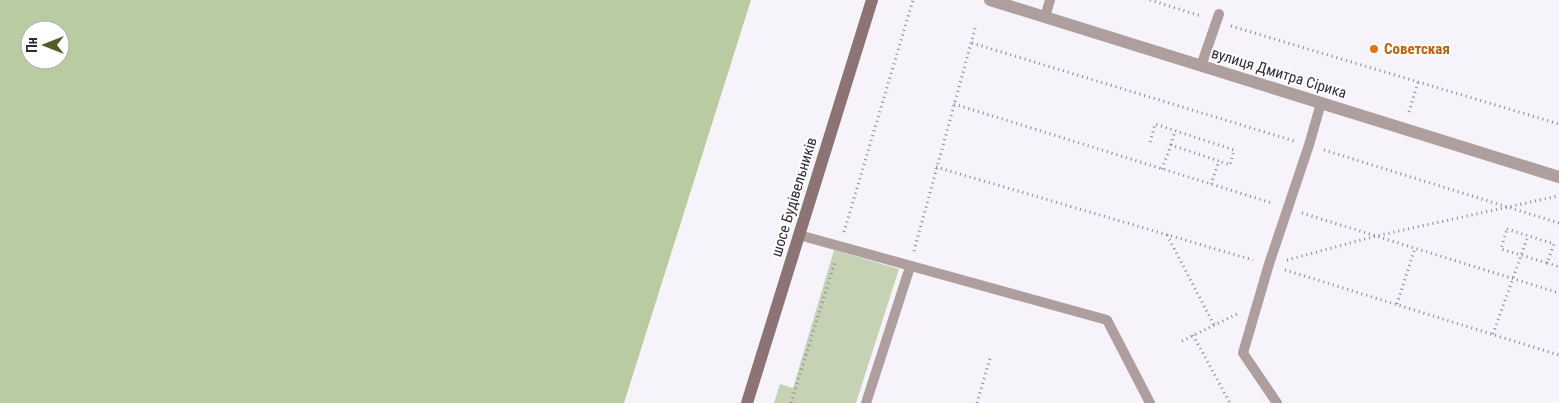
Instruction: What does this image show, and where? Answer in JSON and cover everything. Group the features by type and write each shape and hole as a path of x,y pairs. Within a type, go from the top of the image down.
{"main road":[{"name":"шосе Будівельників","path":"747,403 872,0"}],"street":[{"name":"вулиця Дмитра Сірика","path":"990,0 1559,178"}],"lane":[{"path":"1045,17 1050,0"},
{"path":"1201,66 1217,17"},
{"path":"1277,403 1244,353 1269,264 1321,103"},
{"path":"799,235 1107,320 1150,403"},
{"path":"866,403 910,267"}],"path":[{"path":"791,403 913,0"},
{"path":"1150,0 1217,17 1418,82 1559,124"},
{"path":"910,267 976,25"},
{"path":"972,44 1309,145 1559,223"},
{"path":"1404,129 1418,82"},
{"path":"954,104 1559,293"},
{"path":"1150,142 1155,124 1234,150 1230,165 1171,145"},
{"path":"1162,169 1175,131"},
{"path":"1211,184 1219,161"},
{"path":"936,167 1269,264 1559,355"},
{"path":"1269,264 1376,236 1559,196"},
{"path":"1547,263 1554,244 1507,229 1501,249 1559,267"},
{"path":"1167,235 1214,325"},
{"path":"1493,334 1528,236"},
{"path":"1397,304 1415,248"},
{"path":"1182,341 1243,311"},
{"path":"1193,335 1230,403"},
{"path":"976,403 991,355"}],"green space":[{"path":"0,0 751,0 624,403 0,403"},
{"path":"834,250 899,269 856,403 774,403 780,384 793,388"}],"place":[{"name":"Советская","path":"1374,49"}]}
